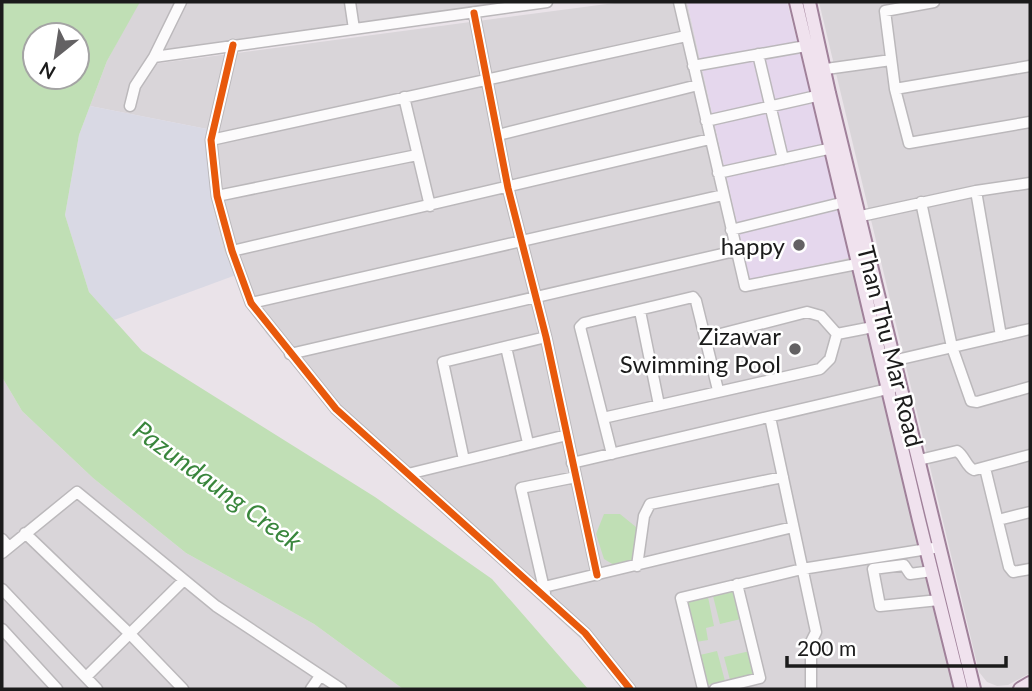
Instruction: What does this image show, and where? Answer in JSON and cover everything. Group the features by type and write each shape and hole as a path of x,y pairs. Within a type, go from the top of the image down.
{"main road":[{"name":"Than Thu Mar Road","path":"796,2 806,46 817,70"},
{"name":"Than Thu Mar Road","path":"809,2 817,70 888,362 901,386 925,481 933,549 932,571 961,689"},
{"name":"Than Thu Mar Road","path":"853,218 857,264 879,325"},
{"name":"Than Thu Mar Road","path":"888,362 887,389 910,486 933,549 976,688"},
{"path":"910,486 925,481"},
{"path":"1020,689 1030,683"}],"street":[{"path":"130,106 135,86 154,57 181,2"},
{"path":"350,2 354,29"},
{"path":"154,57 547,2"},
{"path":"679,2 745,286 857,264"},
{"path":"934,2 884,11 895,89 909,143 1030,121"},
{"path":"474,13 508,188 546,337 597,575"},
{"path":"211,140 687,36"},
{"path":"233,45 211,140 217,196 232,251 251,303 336,409 584,633 630,689"},
{"path":"693,66 806,46"},
{"path":"758,54 783,159"},
{"path":"817,70 891,60"},
{"path":"895,89 1030,66"},
{"path":"498,135 698,85"},
{"path":"706,121 823,94"},
{"path":"404,97 430,206"},
{"path":"232,251 710,139"},
{"path":"718,173 836,148"},
{"path":"217,196 417,155"},
{"path":"853,218 976,191 1030,183"},
{"path":"976,191 1001,336"},
{"path":"251,303 723,195"},
{"path":"731,230 849,201"},
{"path":"921,202 952,347 971,401 976,402 1030,387"},
{"path":"290,354 736,251"},
{"path":"612,454 580,327 584,323 693,297 719,390"},
{"path":"640,311 659,405"},
{"path":"705,338 807,312 821,316 837,334"},
{"path":"837,334 879,325"},
{"path":"888,362 1030,330"},
{"path":"604,418 820,369 830,359 837,334"},
{"path":"464,460 443,362 546,337"},
{"path":"506,346 528,443"},
{"path":"572,463 901,386"},
{"path":"770,417 816,632 811,642 811,689"},
{"path":"408,474 566,435"},
{"path":"919,460 957,451 966,458 971,469 985,468 1030,455"},
{"path":"985,468 1009,566 1013,572 1030,569"},
{"path":"547,600 521,488 576,477"},
{"path":"637,566 644,516 650,504 783,477"},
{"path":"4,547 77,492 245,627 341,689"},
{"path":"998,520 1030,512"},
{"path":"544,587 793,527"},
{"path":"25,533 184,688"},
{"path":"703,689 681,598 802,569 933,549"},
{"path":"932,571 910,574 905,565 873,569 880,606 939,600"},
{"path":"86,677 184,580"},
{"path":"715,689 760,678 737,584"},
{"path":"2,589 97,689"},
{"path":"2,629 57,689"},
{"path":"311,689 320,676"}],"shaded area":[{"path":"139,2 532,2 149,55 153,64 622,2 687,2 750,281 852,257 954,689 625,689 592,649 333,413 266,333 224,251 213,208 207,129 90,106 107,61"},
{"path":"687,2 787,2 852,257 750,281"},
{"path":"819,2 1030,2 1030,673 1008,685 997,686 987,682 979,672"},
{"path":"90,106 207,129 213,208 224,251 236,275 114,320 89,292 65,215 79,135"},
{"path":"2,377 22,411 93,478 186,553 314,624 403,689 2,689"}],"water":[{"name":"Pazundaung Creek","path":"2,2 140,2 107,61 79,135 65,215 89,292 142,351 375,497 492,579 588,689 403,689 314,624 186,553 93,478 22,411 2,377"},
{"path":"604,514 620,514 636,527 638,550 629,566 619,568 604,559 596,534"},
{"path":"734,591 741,619 720,624 713,596"},
{"path":"708,597 714,626 706,628 708,640 696,642 687,602"},
{"path":"717,651 725,681 708,685 700,655"},
{"path":"750,651 756,673 730,680 724,657"}],"cycle path":[{"path":"474,13 508,188 546,337 597,575"},
{"path":"233,45 211,140 217,196 232,251 251,303 336,409 585,633 630,689"}],"place":[{"name":"happy","path":"799,245"},
{"name":"Zizawar Swimming Pool","path":"795,349"}]}
